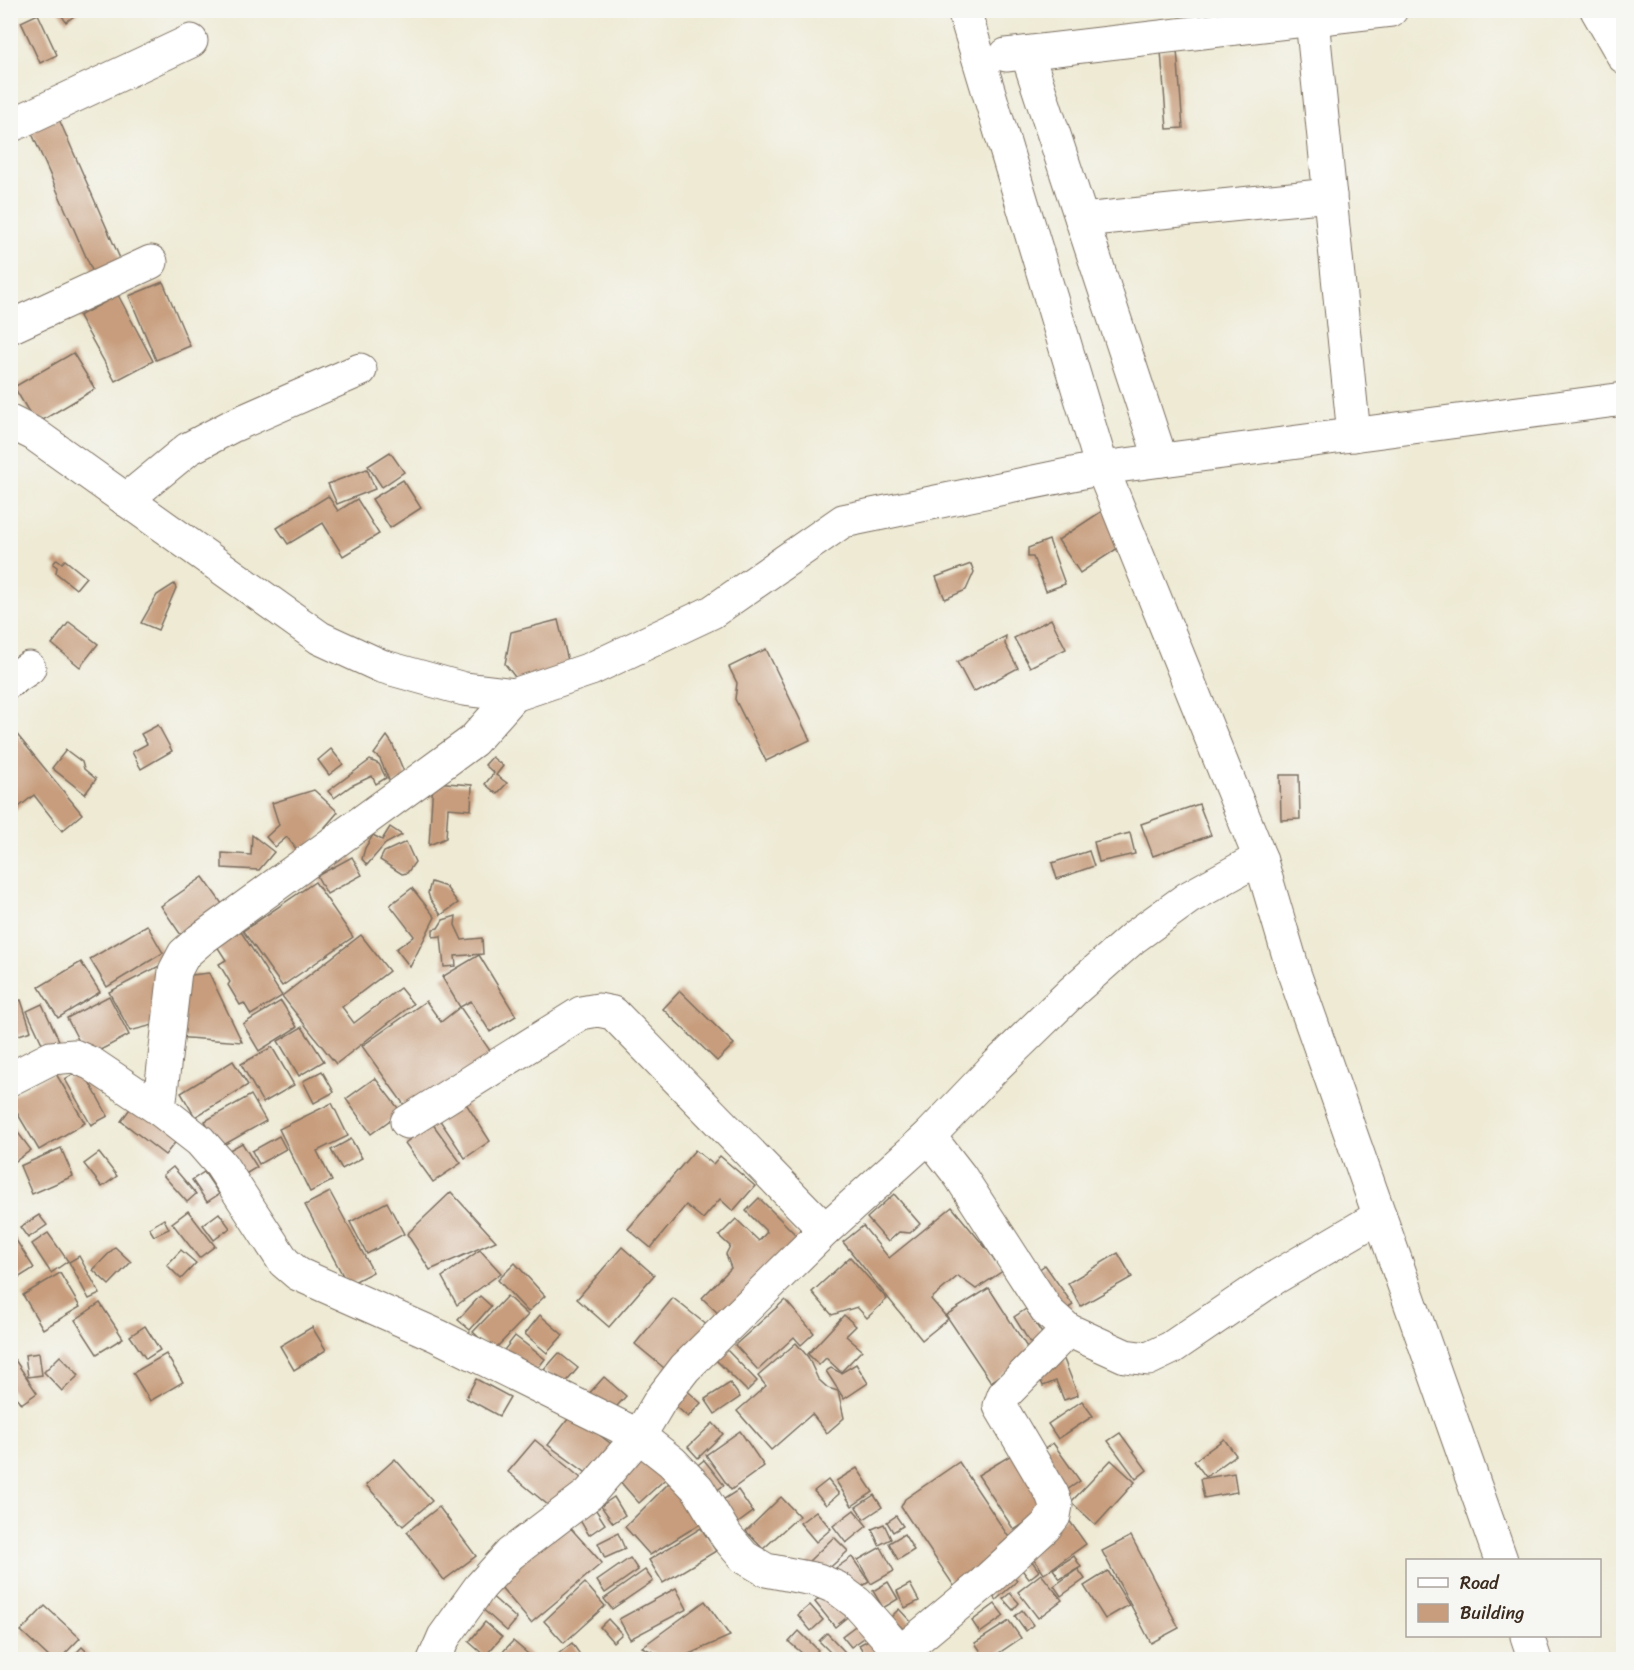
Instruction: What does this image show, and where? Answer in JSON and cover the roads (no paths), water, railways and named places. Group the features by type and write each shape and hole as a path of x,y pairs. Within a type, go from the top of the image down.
{"street":[{"path":"964,10 1102,468 1260,858 1294,973 1501,1559"},
{"path":"980,58 1391,10"},
{"path":"1597,10 1623,57"},
{"path":"1312,19 1354,435"},
{"path":"10,126 191,41"},
{"path":"1027,53 1161,460"},
{"path":"1082,220 1330,195"},
{"path":"10,327 151,262"},
{"path":"126,500 188,449 232,426 360,370"},
{"path":"10,422 34,434 320,638 381,666 464,689 514,695 591,669 712,612 843,521 1102,468 1623,399"},
{"path":"159,1109 175,971 184,954 209,933 466,747 514,695"},
{"path":"434,1659 444,1637 480,1587 510,1554 590,1494 639,1436 661,1400 685,1368 825,1230 929,1136 1073,991 1134,937 1188,898 1260,858"},
{"path":"407,1122 581,1013 598,1010 613,1013 825,1230"},
{"path":"10,1079 51,1058 74,1056 92,1064 159,1109 200,1141 221,1165 284,1262 298,1275 438,1336 639,1436 672,1462 698,1489 727,1537 744,1557 766,1570 818,1580 837,1588 857,1603 904,1656 1045,1527 1054,1516 1056,1505 1052,1494 1000,1406 1004,1395 1068,1330"},
{"path":"929,1136 960,1176 1048,1312 1068,1330 1125,1356 1148,1359 1172,1348 1271,1280 1380,1216"},
{"path":"1528,1637 1535,1659"}]}
